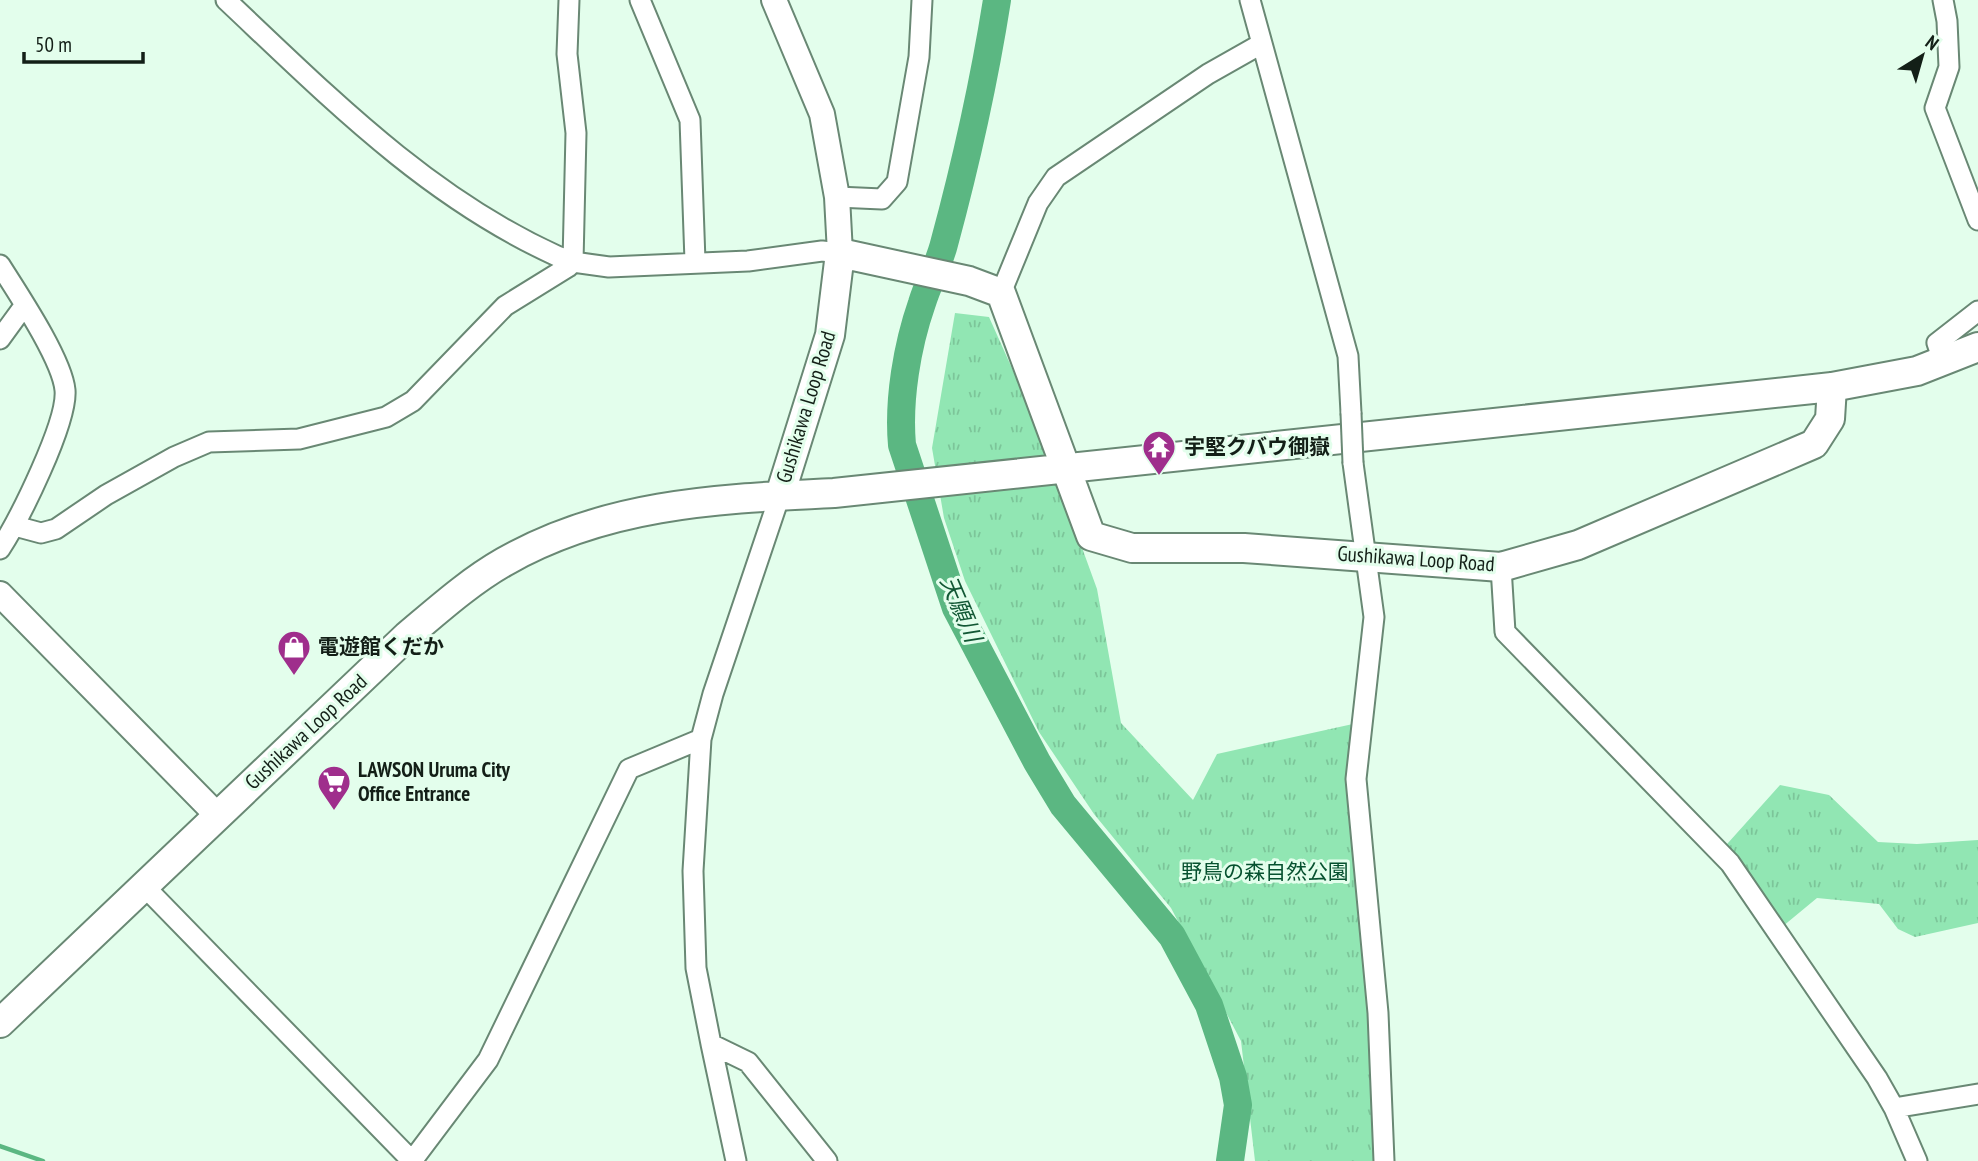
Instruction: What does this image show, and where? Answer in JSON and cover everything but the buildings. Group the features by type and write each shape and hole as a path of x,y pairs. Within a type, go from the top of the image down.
{"main road":[{"path":"840,253 969,281 1001,293"},
{"name":"Gushikawa Loop Road","path":"780,495 830,335 840,253"},
{"name":"Gushikawa Loop Road","path":"1001,293 1091,536 1132,548 1244,548 1501,567 1578,545 1814,444 1830,419 1832,387"},
{"name":"Gushikawa Loop Road","path":"0,1023 407,636 454,596 504,562 556,537 608,518 717,498 834,493 1832,387 1917,371 1978,348"}],"street":[{"path":"226,0 400,160 473,211 521,239 573,262 609,267 695,261 748,261 822,251 840,253 837,197 822,114 774,0"},
{"path":"15,526 41,533 56,529 106,495 174,457 209,442 299,439 393,414 413,401 505,306 563,272 573,262 576,133 567,54 569,0"},
{"path":"640,0 690,120 695,261"},
{"path":"837,197 883,199 897,182 919,57 922,0"},
{"path":"1251,0 1348,356 1353,463 1363,555 1374,617 1356,779 1378,1013 1384,1161"},
{"path":"1943,0 1947,21 1949,67 1935,108 1978,220"},
{"path":"1001,293 1038,204 1056,177 1208,74 1261,44"},
{"path":"0,265 53,357 65,393 59,419 33,489 0,549"},
{"path":"0,340 24,306"},
{"path":"1943,361 1937,343 1978,311"},
{"path":"736,1161 696,968 693,871 701,739 713,694 780,495"},
{"path":"1501,567 1505,632 1730,863 1894,1108 1917,1161"},
{"path":"0,594 218,816"},
{"path":"144,886 412,1161 488,1060 629,769 701,739"},
{"path":"712,1044 748,1062 827,1161"},
{"path":"1894,1108 1978,1094"}],"green space":[{"name":"野鳥の森自然公園","path":"955,313 989,317 1037,424 1097,589 1121,723 1193,800 1217,754 1362,722 1384,1161 1255,1161 1241,1041 1171,908 1094,814 1039,732 965,581 944,518 932,448"},
{"path":"1780,785 1829,795 1878,842 1917,844 1978,840 1978,923 1915,937 1898,929 1879,904 1817,898 1777,931 1719,853"}],"waterway":[{"name":"天願川","path":"997,0 960,183 942,251 922,303 908,355 901,410 902,445 956,608 1037,762 1063,805 1172,936 1209,1005 1233,1077 1238,1105 1230,1161"},
{"path":"0,1146 43,1161"}],"place":[{"name":"宇堅クバウ御嶽","path":"1159,477"},
{"name":"電遊館くだか","path":"294,677"},
{"name":"LAWSON Uruma City Office Entrance","path":"334,812"}]}
